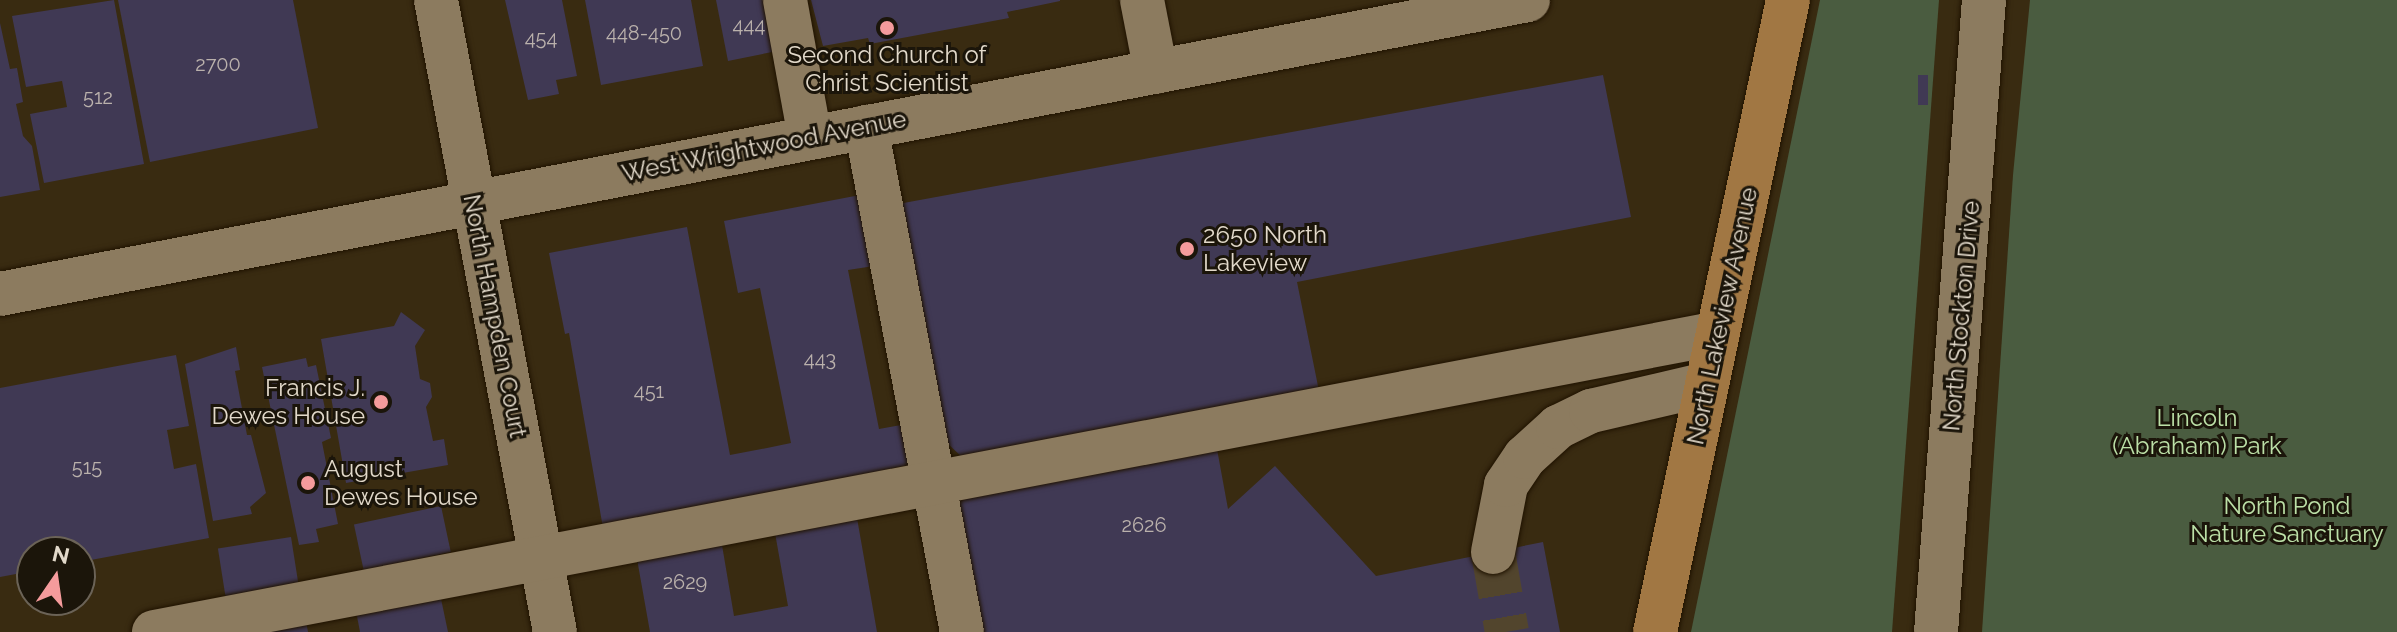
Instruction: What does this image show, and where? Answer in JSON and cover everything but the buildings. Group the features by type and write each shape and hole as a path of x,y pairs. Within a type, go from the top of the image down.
{"main road":[{"name":"North Lakeview Avenue","path":"1655,632 1788,0"}],"street":[{"name":"North Hampden Court","path":"436,0 555,632"},
{"path":"785,0 810,138"},
{"path":"1142,0 1156,72"},
{"name":"North Stockton Drive","path":"1936,632 1984,0"},
{"name":"West Wrightwood Avenue","path":"0,294 1505,2"},
{"path":"866,127 962,632"},
{"path":"154,632 1718,333"},
{"path":"1493,552 1506,485 1525,457 1558,427 1617,403 1707,384"}],"green space":[{"path":"1820,0 1939,0 1892,632 1691,632"},
{"name":"Lincoln (Abraham) Park","path":"2030,0 2397,0 2397,632 1982,632 2013,175"}],"tunnel":[{"path":"1493,552 1507,632"}],"place":[{"name":"Second Church of Christ Scientist","path":"887,28"},
{"name":"2650 North Lakeview","path":"1187,249"},
{"name":"Francis J. Dewes House","path":"381,402"},
{"name":"August Dewes House","path":"308,483"}],"park label":[{"name":"North Pond Nature Sanctuary","path":"2287,520"}]}
